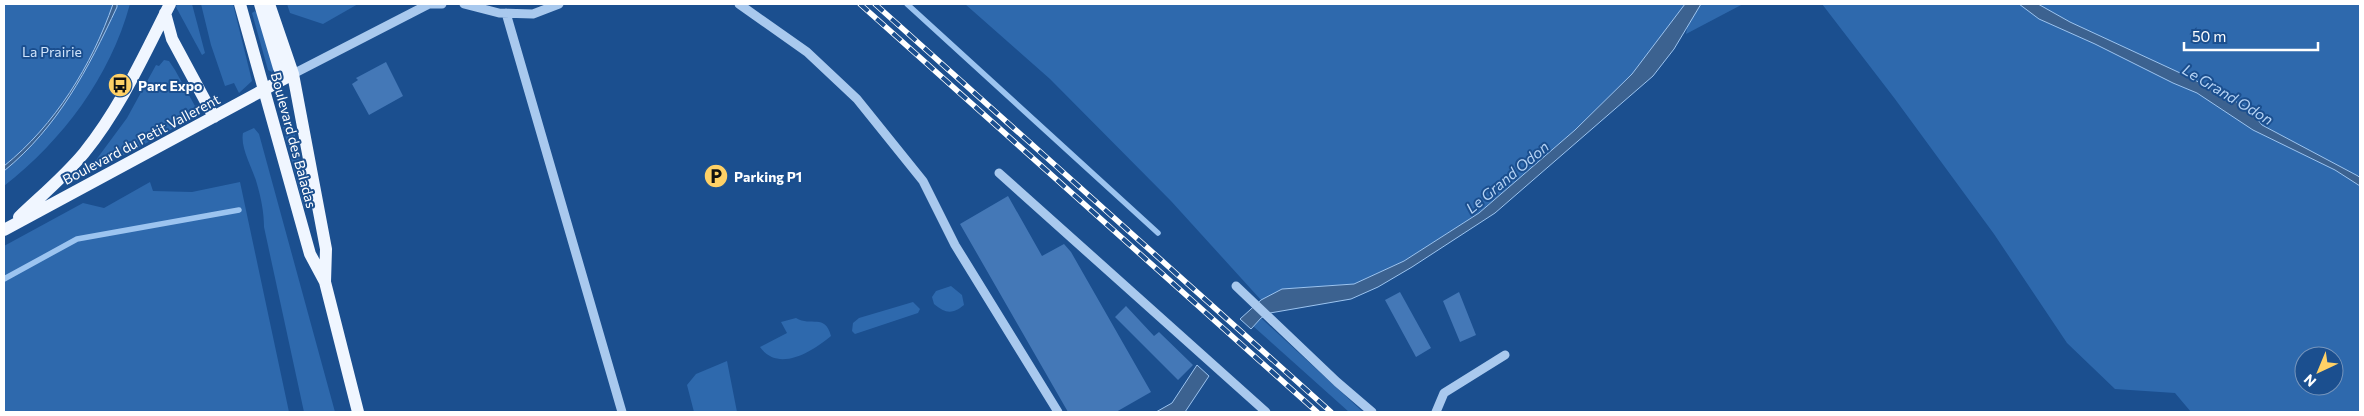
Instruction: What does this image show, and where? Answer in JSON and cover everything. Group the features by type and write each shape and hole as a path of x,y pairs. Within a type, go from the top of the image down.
{"main road":[{"name":"Boulevard des Baladas","path":"240,4 310,254 325,282 358,412"},
{"path":"260,4 279,68 293,74"},
{"name":"Boulevard des Baladas","path":"269,4 293,74 326,249 325,282"},
{"path":"168,8 172,39 214,116"},
{"path":"4,230 63,176 98,135 129,88 168,8"},
{"name":"Boulevard du Petit Vallerent","path":"4,230 293,74"}],"street":[{"path":"293,74 429,4 442,4"},
{"path":"464,4 506,13 533,14 559,4"},
{"path":"739,4 807,52 857,99 923,181 955,245 1058,412"},
{"path":"506,13 622,412"},
{"path":"999,173 1266,412"},
{"path":"1236,286 1269,319 1372,412"},
{"path":"1436,412 1444,393 1505,355"}],"green space":[{"name":"La Prairie","path":"4,4 130,4 110,57 82,105 46,148 4,186"},
{"path":"177,4 192,4 205,53 202,55 176,7"},
{"path":"201,4 233,4 252,81 239,93 234,83 225,86 211,45"},
{"path":"287,4 358,4 323,24 290,13"},
{"path":"965,4 1685,4 1632,74 1575,130 1479,213 1404,261 1354,284 1282,289 1261,300 1171,201 1050,79"},
{"path":"1692,4 1743,4 1686,34"},
{"path":"1822,4 2360,4 2360,412 2191,412 2175,393 2115,389 2067,343 1994,234 1895,99"},
{"path":"255,11 274,69 272,72 268,70 252,13"},
{"path":"164,60 169,61 195,106 198,105 194,117 100,166 96,160 127,118 156,65 159,66"},
{"path":"293,125 309,207 304,208 283,127"},
{"path":"254,128 259,134 335,412 304,412 264,227 260,195 243,145 243,133"},
{"path":"150,182 153,191 192,192 240,182 289,412 4,412 4,246 83,203 104,208"},
{"path":"951,286 962,295 964,305 949,312 934,304 932,297 936,291"},
{"path":"913,302 920,309 918,313 855,334 852,331 853,323 859,318"},
{"path":"796,318 825,325 831,336 814,348 795,357 785,359 767,355 760,347 787,333 781,322"},
{"path":"1261,318 1363,412 1349,412 1253,326"},
{"path":"727,361 737,412 694,412 687,385 696,374"}],"shaded area":[{"path":"113,4 117,4 117,7 95,53 70,96 40,136 4,171 4,166 40,132 70,92 94,49"},
{"path":"1685,4 1701,4 1674,49 1653,76 1495,213 1412,267 1378,287 1351,299 1270,313 1261,318 1251,329 1240,319 1261,300 1282,289 1354,284 1404,261 1479,213 1575,130 1632,74"},
{"path":"2019,4 2038,4 2070,22 2191,78 2248,108 2262,125 2358,176 2360,178 2360,186 2335,170 2253,130 2197,93 2039,19"},
{"path":"1197,365 1209,376 1185,412 1156,412 1172,403"}],"building":[{"path":"386,62 403,96 369,115 352,84 358,80 356,78"},
{"path":"1008,196 1042,256 1064,244 1071,252 1151,392 1116,412 1068,412 960,224"},
{"path":"1400,292 1431,348 1416,357 1385,300"},
{"path":"1459,292 1476,335 1460,342 1443,301"},
{"path":"1126,306 1154,336 1159,332 1193,365 1178,380 1115,317"}],"waterway":[{"path":"907,4 1158,233"},
{"path":"4,279 77,239 239,210"}],"railway":[{"path":"860,4 1317,412"},
{"path":"875,4 1331,412"}],"place":[{"name":"Parc Expo","path":"120,85"},
{"name":"Parking P1","path":"716,176"}],"water label":[{"name":"Le Grand Odon","path":"2228,94"},
{"name":"Le Grand Odon","path":"1507,177"}]}
